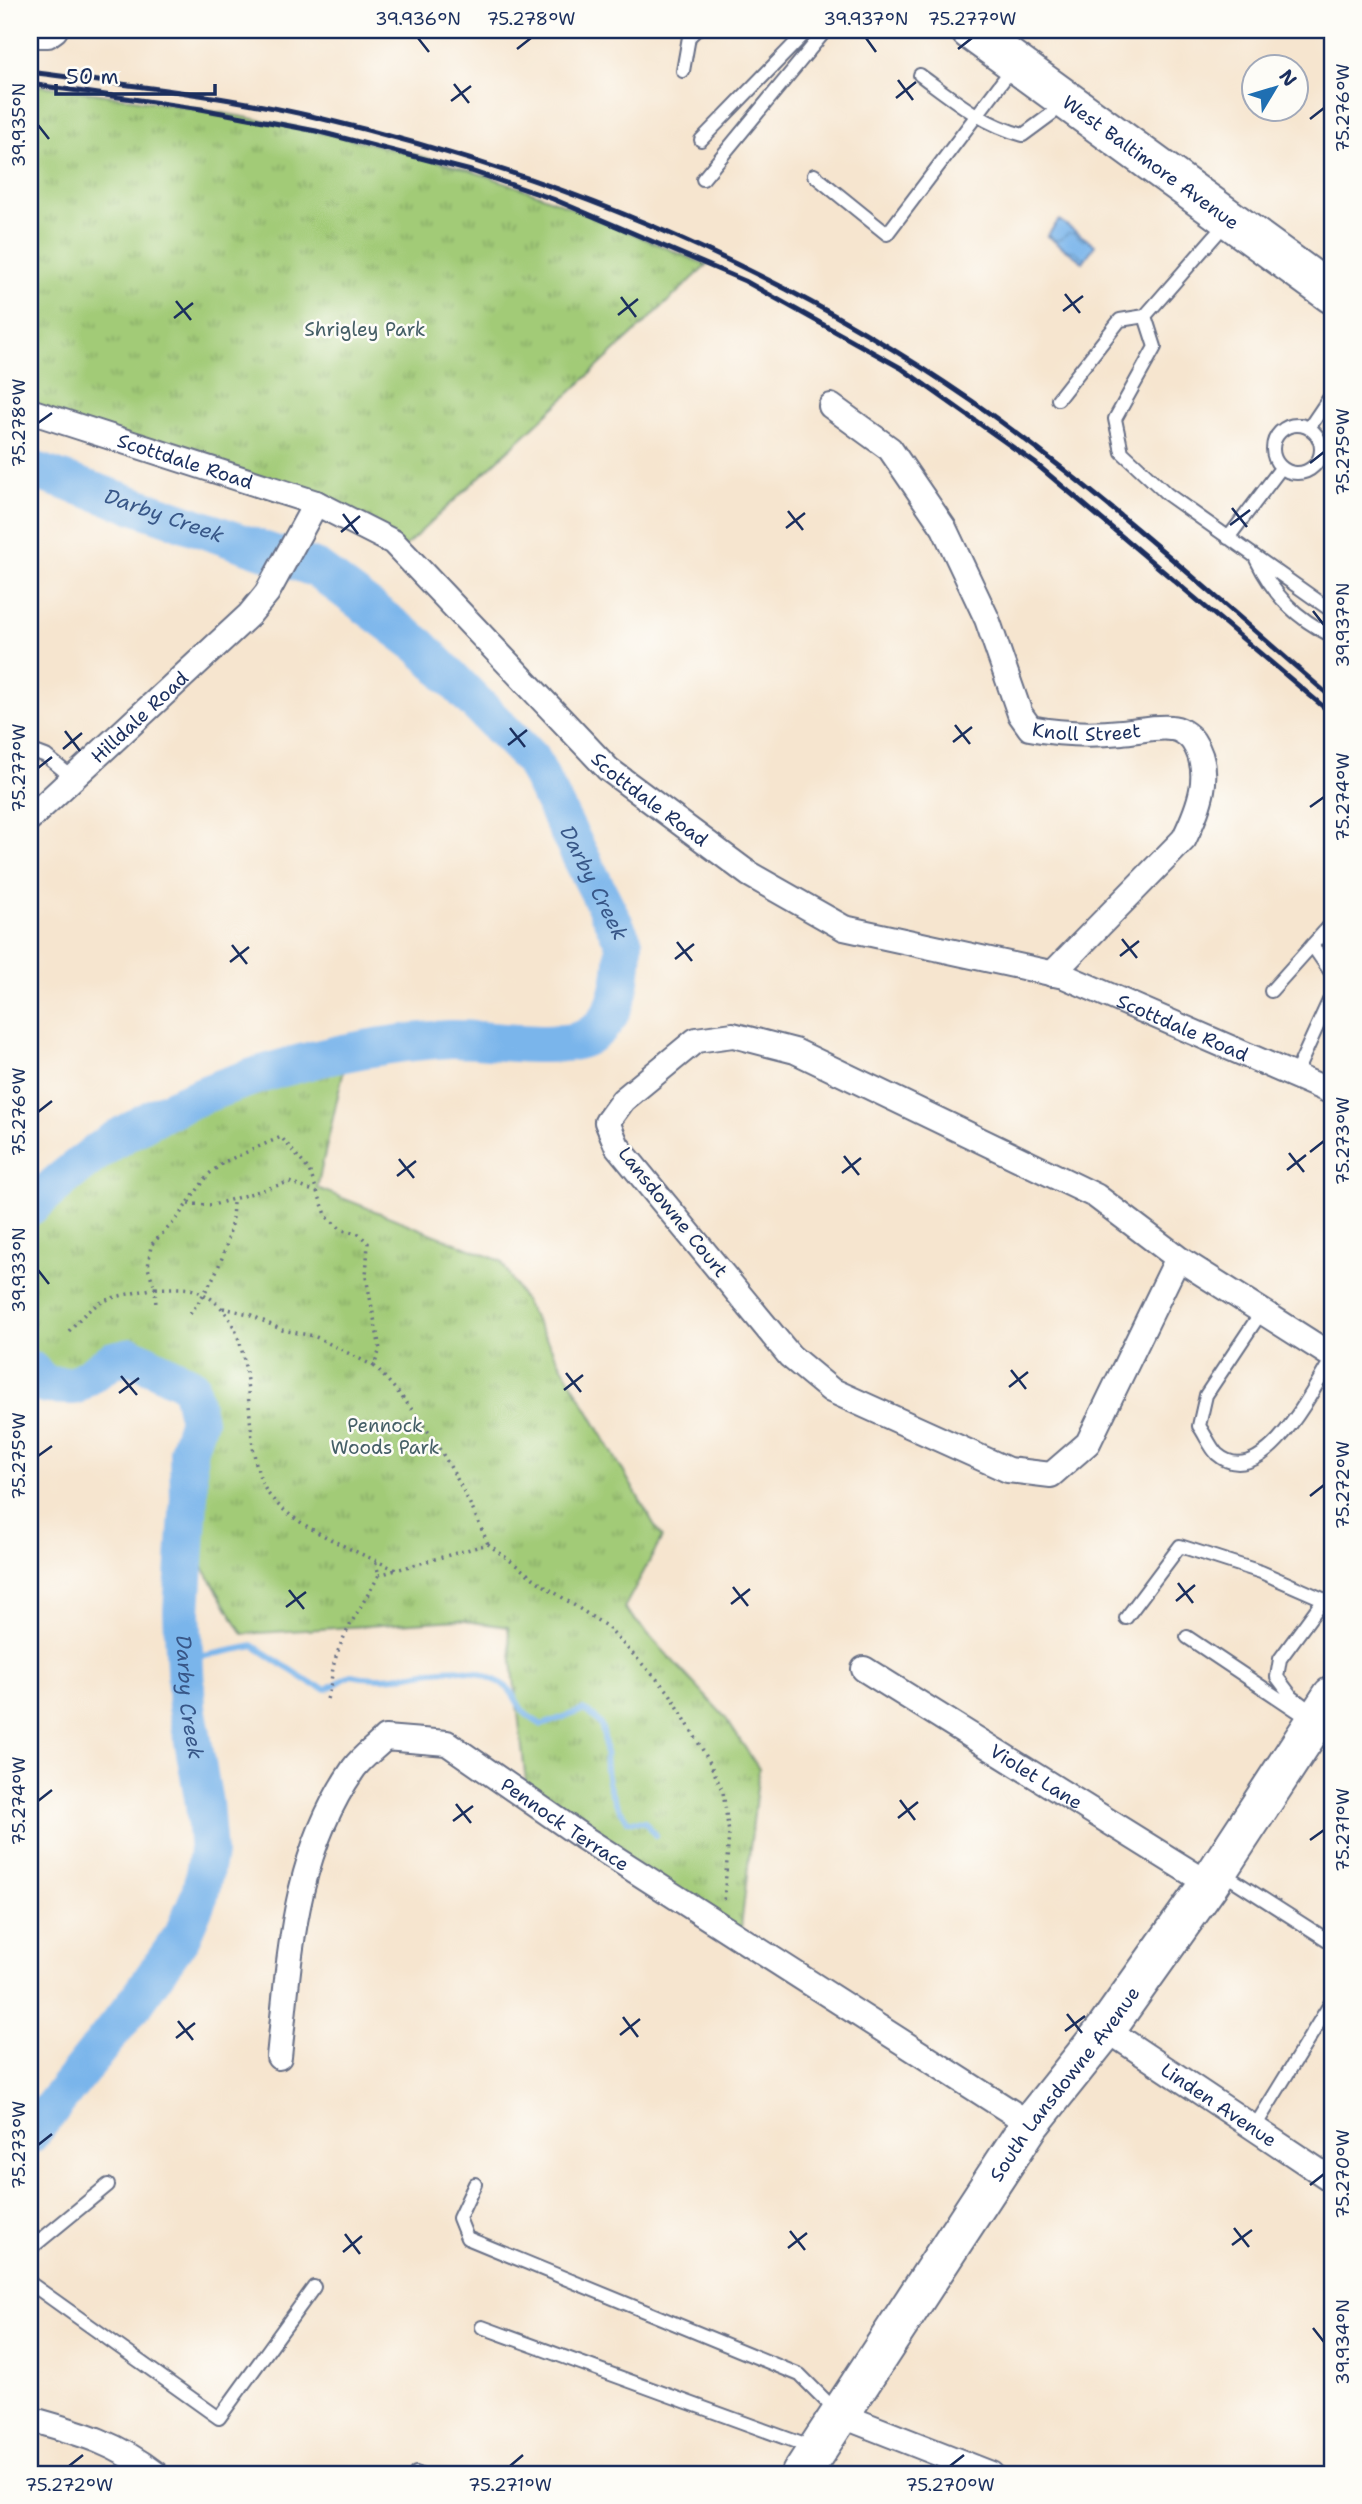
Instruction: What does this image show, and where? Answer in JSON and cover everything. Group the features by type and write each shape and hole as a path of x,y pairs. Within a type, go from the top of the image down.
{"main road":[{"name":"West Baltimore Avenue","path":"992,41 1068,101 1332,294"},
{"name":"South Lansdowne Avenue","path":"809,2462 1030,2124 1106,2029 1213,1877 1322,1711"}],"street":[{"name":"Knoll Street","path":"831,406 890,449 944,528 987,619 1020,713 1030,728 1049,732 1103,734 1172,727 1189,735 1200,752 1205,773 1197,813 1184,839 1052,974"},
{"name":"Scottdale Road","path":"30,411 393,541 608,769 749,874 844,928 1052,974 1332,1092"},
{"name":"Hilldale Road","path":"30,818 249,615 267,593 312,510"},
{"name":"Lansdowne Court","path":"1178,1258 1088,1443 1051,1475 1008,1470 831,1390 790,1356 617,1146 607,1122 623,1100 696,1040 733,1035 795,1051 1096,1196 1178,1258 1332,1357"},
{"name":"Violet Lane","path":"864,1669 1213,1877"},
{"name":"Pennock Terrace","path":"279,2057 296,1905 310,1852 355,1768 385,1738 447,1743 584,1838 1030,2124"},
{"name":"Linden Avenue","path":"1106,2029 1332,2180"},
{"path":"838,2414 991,2474"},
{"path":"30,2419 99,2439 128,2452 156,2474"}],"lane":[{"path":"683,71 689,37 695,30"},
{"path":"701,140 808,30"},
{"path":"702,179 827,30"},
{"path":"814,175 887,234 975,117 992,41"},
{"path":"920,75 975,117 997,128 1023,135 1068,101"},
{"path":"1058,398 1120,320 1145,316 1230,219"},
{"path":"1145,316 1155,347 1115,419 1122,452 1167,494 1332,611"},
{"path":"1309,428 1332,394"},
{"path":"1297,424 1309,428 1321,445 1318,461 1306,472 1297,474 1282,468 1272,454 1275,437 1288,426 1297,424"},
{"path":"1228,538 1282,468"},
{"path":"1254,556 1268,585 1287,608 1332,636"},
{"path":"30,750 46,756 73,778"},
{"path":"1270,991 1332,923"},
{"path":"1312,945 1332,974"},
{"path":"1295,1075 1332,994"},
{"path":"1262,1311 1206,1395 1199,1426 1217,1454 1238,1464 1252,1462 1269,1450 1303,1406 1332,1357"},
{"path":"1126,1618 1180,1546 1261,1572 1328,1601 1280,1659 1277,1677 1292,1697 1322,1711"},
{"path":"1187,1637 1322,1711"},
{"path":"1213,1877 1332,1943"},
{"path":"1254,2128 1332,2001"},
{"path":"475,2184 459,2218 467,2238 800,2375 838,2414"},
{"path":"30,2249 108,2185"},
{"path":"30,2283 219,2418 314,2287"},
{"path":"482,2327 809,2462"}],"path":[{"path":"156,1306 155,1288 148,1268 151,1245 188,1204 209,1174 224,1162 281,1137 309,1170 327,1217 342,1230 359,1234 368,1243 366,1277 380,1349 374,1366"},
{"path":"188,1204 213,1205 289,1182 316,1192"},
{"path":"190,1314 204,1295 229,1245 233,1199"},
{"path":"69,1331 92,1306 109,1297 155,1288 196,1290 223,1308 249,1314 282,1330 314,1336 374,1366 407,1399 441,1447 467,1494 488,1545 606,1626 669,1692 709,1761 723,1792 729,1833 722,1925"},
{"path":"223,1308 240,1340 256,1458 264,1486 288,1514 396,1570"},
{"path":"379,1575 488,1545"},
{"path":"327,1699 339,1650 379,1575 375,1560"}],"green space":[{"name":"Shrigley Park","path":"30,84 252,118 417,155 531,192 707,265 401,550 393,541 30,411"},
{"name":"Pennock Woods Park","path":"348,1051 317,1188 501,1261 662,1538 624,1608 725,1717 759,1769 740,1937 528,1799 508,1627 458,1620 243,1634 186,1539 188,1451 198,1420 190,1385 132,1356 113,1360 74,1386 46,1385 30,1369 30,1207 103,1147 169,1110 228,1087"}],"water":[{"path":"1059,220 1095,245 1083,262 1047,236"}],"waterway":[{"name":"Darby Creek","path":"30,469 317,569 420,646 532,760 624,943 618,996 607,1020 587,1037 575,1041 541,1044 465,1039 408,1043 320,1058 275,1070 231,1084 149,1120 91,1156 30,1207"},
{"name":"Darby Creek","path":"30,1369 46,1385 74,1386 113,1360 132,1356 190,1385 198,1420 188,1451 189,1498 182,1611 187,1707 204,1803 208,1853 200,1894 182,1936 135,2003 30,2135"},
{"path":"184,1660 254,1646 312,1684 327,1689 351,1675 372,1678 465,1670 484,1675 505,1686 526,1714 542,1725 583,1710 599,1722 602,1730 607,1777 617,1805 628,1821 645,1822 655,1835"}],"railway":[{"path":"30,72 245,103 402,139 489,165 574,195 739,265 897,352 1019,435 1156,545 1332,698"},
{"path":"30,84 201,109 316,131 471,171 553,199 745,281 901,368 1035,463 1332,714"}]}
